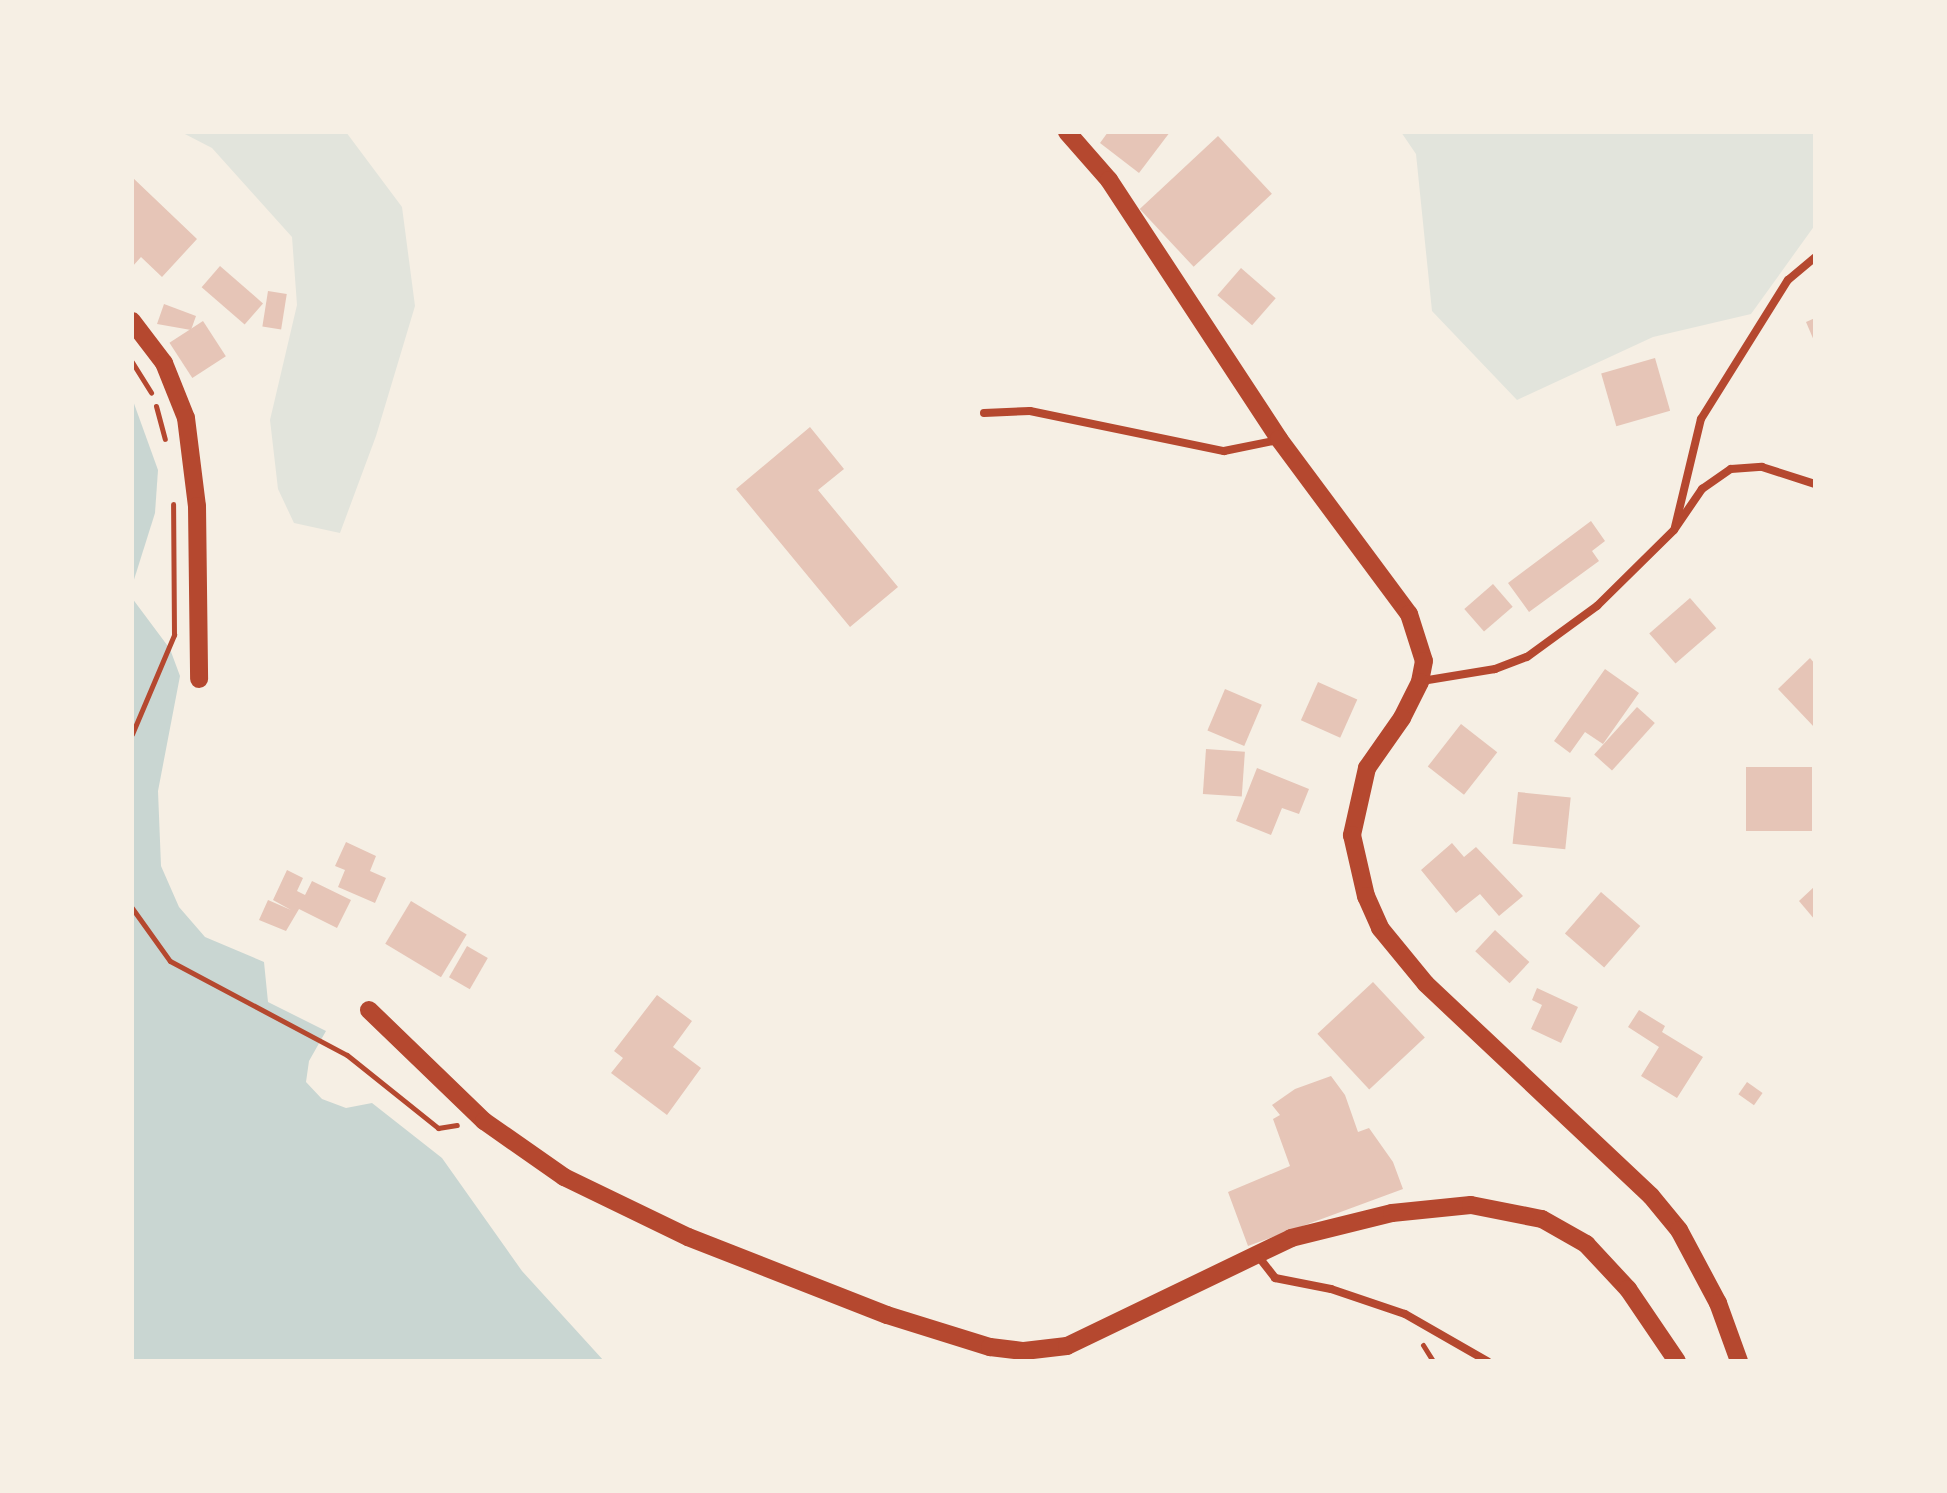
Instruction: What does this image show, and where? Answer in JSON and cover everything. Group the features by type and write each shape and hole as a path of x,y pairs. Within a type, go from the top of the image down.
{"main road":[{"path":"1067,132 1109,180 1279,439 1409,614 1424,661 1420,682 1402,718 1367,768 1355,809 1357,864 1380,928 1426,984 1651,1196 1679,1230 1718,1303 1739,1361"},
{"path":"132,321 164,363 186,418 197,506 199,679"},
{"path":"369,1010 484,1121 564,1177 688,1237 887,1315 990,1347 1024,1351 1067,1346 1291,1238 1392,1213 1471,1205 1542,1219 1586,1244 1628,1289 1677,1361"}],"street":[{"path":"1674,530 1701,419 1788,280 1815,257"},
{"path":"984,413 1030,411 1224,451 1279,439"},
{"path":"1420,682 1495,669 1527,657 1597,606 1674,530 1702,489 1731,469 1762,467 1815,484"},
{"path":"1256,1253 1275,1278 1331,1289 1405,1314 1487,1361"}],"path":[{"path":"132,362 154,398 166,441"},
{"path":"132,734 170,649 173,500"},
{"path":"132,908 170,961 317,1042 347,1055 438,1128 484,1121"}],"shaded area":[{"path":"181,132 346,132 402,207 415,306 376,436 340,533 294,523 278,489 270,420 297,305 292,237 212,148"},
{"path":"1401,132 1815,132 1815,225 1751,314 1653,337 1517,400 1432,311 1416,154"},
{"path":"132,398 158,470 155,513 132,586"},
{"path":"132,598 170,649 180,676 158,791 161,866 179,907 205,937 264,962 268,1002 326,1031 309,1061 306,1082 322,1099 346,1108 372,1103 442,1158 522,1271 604,1361 132,1361"}],"building":[{"path":"1108,132 1170,132 1139,173 1100,143"},
{"path":"1218,136 1272,194 1194,267 1140,209"},
{"path":"132,177 197,239 162,277 141,257 132,267"},
{"path":"220,266 263,303 245,325 202,287"},
{"path":"1241,268 1276,298 1252,325 1217,295"},
{"path":"268,291 287,294 281,330 262,327"},
{"path":"164,304 196,316 191,330 157,324"},
{"path":"1815,318 1815,343 1806,322"},
{"path":"203,321 226,356 192,378 169,343"},
{"path":"1655,358 1670,411 1616,426 1601,373"},
{"path":"810,427 844,469 818,490 898,587 850,627 736,489"},
{"path":"1591,521 1605,541 1592,551 1599,561 1529,612 1508,583"},
{"path":"1493,584 1513,607 1484,632 1464,609"},
{"path":"1690,598 1716,628 1675,664 1649,633"},
{"path":"1810,658 1815,664 1815,728 1778,689"},
{"path":"1605,669 1639,693 1603,744 1585,732 1570,753 1554,741"},
{"path":"1318,682 1357,699 1340,738 1301,720"},
{"path":"1225,689 1262,705 1244,746 1207,730"},
{"path":"1637,707 1655,723 1612,771 1594,755"},
{"path":"1461,724 1497,752 1464,795 1428,767"},
{"path":"1206,749 1245,752 1242,797 1203,794"},
{"path":"1746,767 1812,767 1812,831 1746,831"},
{"path":"1257,768 1309,789 1299,814 1282,808 1271,835 1236,821"},
{"path":"1518,792 1571,798 1565,849 1513,844"},
{"path":"346,842 376,856 370,871 386,878 375,903 338,887 345,870 335,866"},
{"path":"1452,843 1464,857 1476,847 1523,896 1499,916 1480,894 1456,913 1421,870"},
{"path":"287,870 303,878 297,891 305,895 312,881 351,900 337,928 299,909 286,931 259,920 268,900 291,910 273,900"},
{"path":"1815,886 1815,920 1799,901"},
{"path":"1601,892 1640,926 1604,968 1565,934"},
{"path":"411,901 467,934 441,977 385,944"},
{"path":"1495,930 1529,962 1510,983 1475,951"},
{"path":"467,946 488,958 470,989 449,977"},
{"path":"1373,982 1425,1038 1369,1089 1317,1034"},
{"path":"1537,988 1578,1007 1561,1043 1531,1029 1542,1005 1532,1000"},
{"path":"657,995 692,1021 673,1047 701,1068 667,1115 611,1073 623,1058 614,1051"},
{"path":"1639,1010 1665,1026 1662,1032 1703,1057 1677,1098 1641,1076 1659,1047 1628,1027"},
{"path":"1331,1076 1345,1095 1358,1132 1369,1128 1393,1162 1403,1189 1248,1246 1228,1192 1290,1166 1273,1119 1280,1115 1272,1105 1295,1089"},
{"path":"1747,1082 1763,1093 1754,1105 1738,1094"}]}
